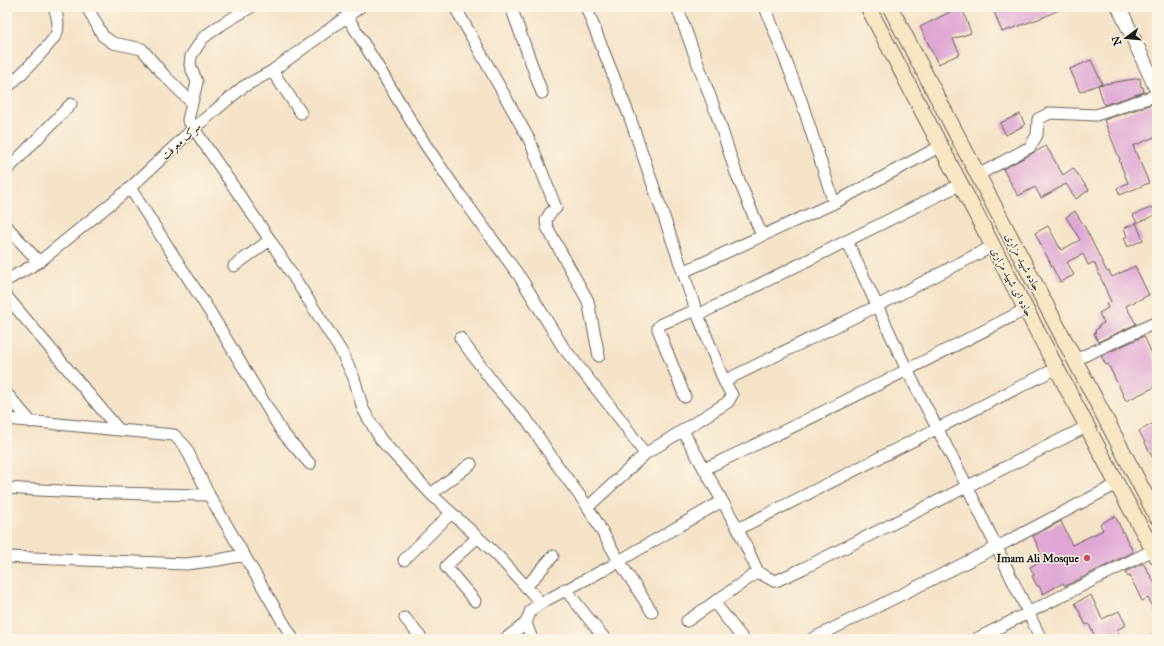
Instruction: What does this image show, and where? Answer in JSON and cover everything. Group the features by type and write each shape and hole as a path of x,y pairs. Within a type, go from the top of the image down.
{"main road":[{"name":"جاده ای شهید مزاری","path":"868,7 1117,484 1155,553"},
{"name":"جاده شهید مزاری","path":"890,7 1157,517"}],"street":[{"path":"7,88 46,49 57,32 57,14 54,7"},
{"path":"87,7 103,36 113,43 142,49 163,74 192,104"},
{"path":"251,7 219,26 203,38 191,56 190,65 197,82 188,120 270,240 340,351 354,378 363,409 381,440 430,494 497,555 541,603"},
{"name":"سرک معرفت","path":"7,280 38,262 130,188 194,128 243,87 272,71 360,7"},
{"path":"455,7 530,141 556,208 550,213 546,220 547,227 588,301 598,356"},
{"path":"511,7 542,93"},
{"path":"586,7 629,115 697,313 724,381 732,395 728,402 645,454 588,507"},
{"path":"677,7 718,118 736,173 762,236"},
{"path":"765,7 801,100 834,204"},
{"path":"1119,7 1157,90"},
{"path":"347,16 425,144 520,277 563,347 621,420 645,454"},
{"path":"272,71 301,113"},
{"path":"978,175 1030,147 1037,135 1038,119 1050,113 1096,114 1157,96"},
{"path":"7,170 71,104"},
{"path":"683,272 834,204 941,146"},
{"path":"684,397 658,329 661,324 697,313 961,184"},
{"path":"130,188 210,312 282,432 310,464"},
{"path":"7,227 38,262"},
{"path":"234,266 270,240"},
{"path":"847,241 907,370 967,486 1041,639"},
{"path":"724,381 877,306 993,246"},
{"path":"7,297 120,430"},
{"path":"704,469 907,370 1026,309"},
{"path":"1075,360 1157,322"},
{"path":"460,338 497,388 527,420 557,465 588,507 619,561 652,612"},
{"path":"738,529 1057,368"},
{"path":"7,394 31,422"},
{"path":"7,419 174,435 186,446 209,495 293,639"},
{"path":"683,431 738,529 758,572 776,581 1088,426"},
{"path":"430,494 471,464"},
{"path":"812,639 997,547 1117,484"},
{"path":"7,488 47,491 209,495"},
{"path":"505,639 526,623 531,610 541,603 615,564 722,500"},
{"path":"404,560 451,513"},
{"path":"475,601 446,567 447,564 478,537"},
{"path":"976,639 1155,553"},
{"path":"7,557 186,564 244,555"},
{"path":"526,587 553,556"},
{"path":"687,621 758,572"},
{"path":"565,590 605,639"},
{"path":"714,602 742,639"},
{"path":"405,618 422,639"},
{"path":"526,623 532,639"}],"building":[{"path":"992,7 1065,7 1044,17 1002,32"},
{"path":"962,8 971,33 953,39 960,54 938,64 920,27 948,13"},
{"path":"1091,60 1102,83 1080,92 1070,69"},
{"path":"1140,78 1141,87 1143,87 1144,92 1104,105 1098,85"},
{"path":"1153,104 1157,113 1157,136 1133,146 1149,183 1120,195 1117,188 1128,183 1104,120"},
{"path":"1020,114 1025,125 1006,135 1000,123"},
{"path":"1046,146 1063,175 1073,168 1089,190 1076,199 1066,184 1041,198 1035,187 1018,196 1003,169"},
{"path":"1153,207 1157,214 1137,223 1133,215"},
{"path":"1075,211 1087,231 1107,272 1109,271 1112,277 1135,266 1149,295 1126,306 1136,324 1098,342 1094,333 1096,332 1095,330 1099,328 1098,326 1104,323 1099,313 1108,308 1106,304 1111,302 1094,262 1088,265 1083,254 1067,262 1074,275 1060,282 1035,233 1048,226 1061,250 1080,240 1066,217"},
{"path":"1136,223 1143,240 1128,247 1124,238 1127,236 1124,228"},
{"path":"1144,336 1157,366 1157,386 1126,401 1108,364 1106,365 1101,356"},
{"path":"1154,423 1157,429 1157,466 1139,431"},
{"path":"1115,516 1133,552 1065,586 1063,583 1043,594 1032,576 1034,575 1030,567 1044,560 1033,536 1061,521 1072,545 1103,530 1100,524"},
{"path":"1143,563 1157,587 1157,616 1148,598 1142,601 1130,576 1128,577 1125,572"},
{"path":"1091,595 1102,619 1119,611 1126,625 1117,630 1121,639 1096,639 1089,624 1086,625 1075,603"}],"place":[{"name":"Imam Ali Mosque","path":"1087,558"}]}
